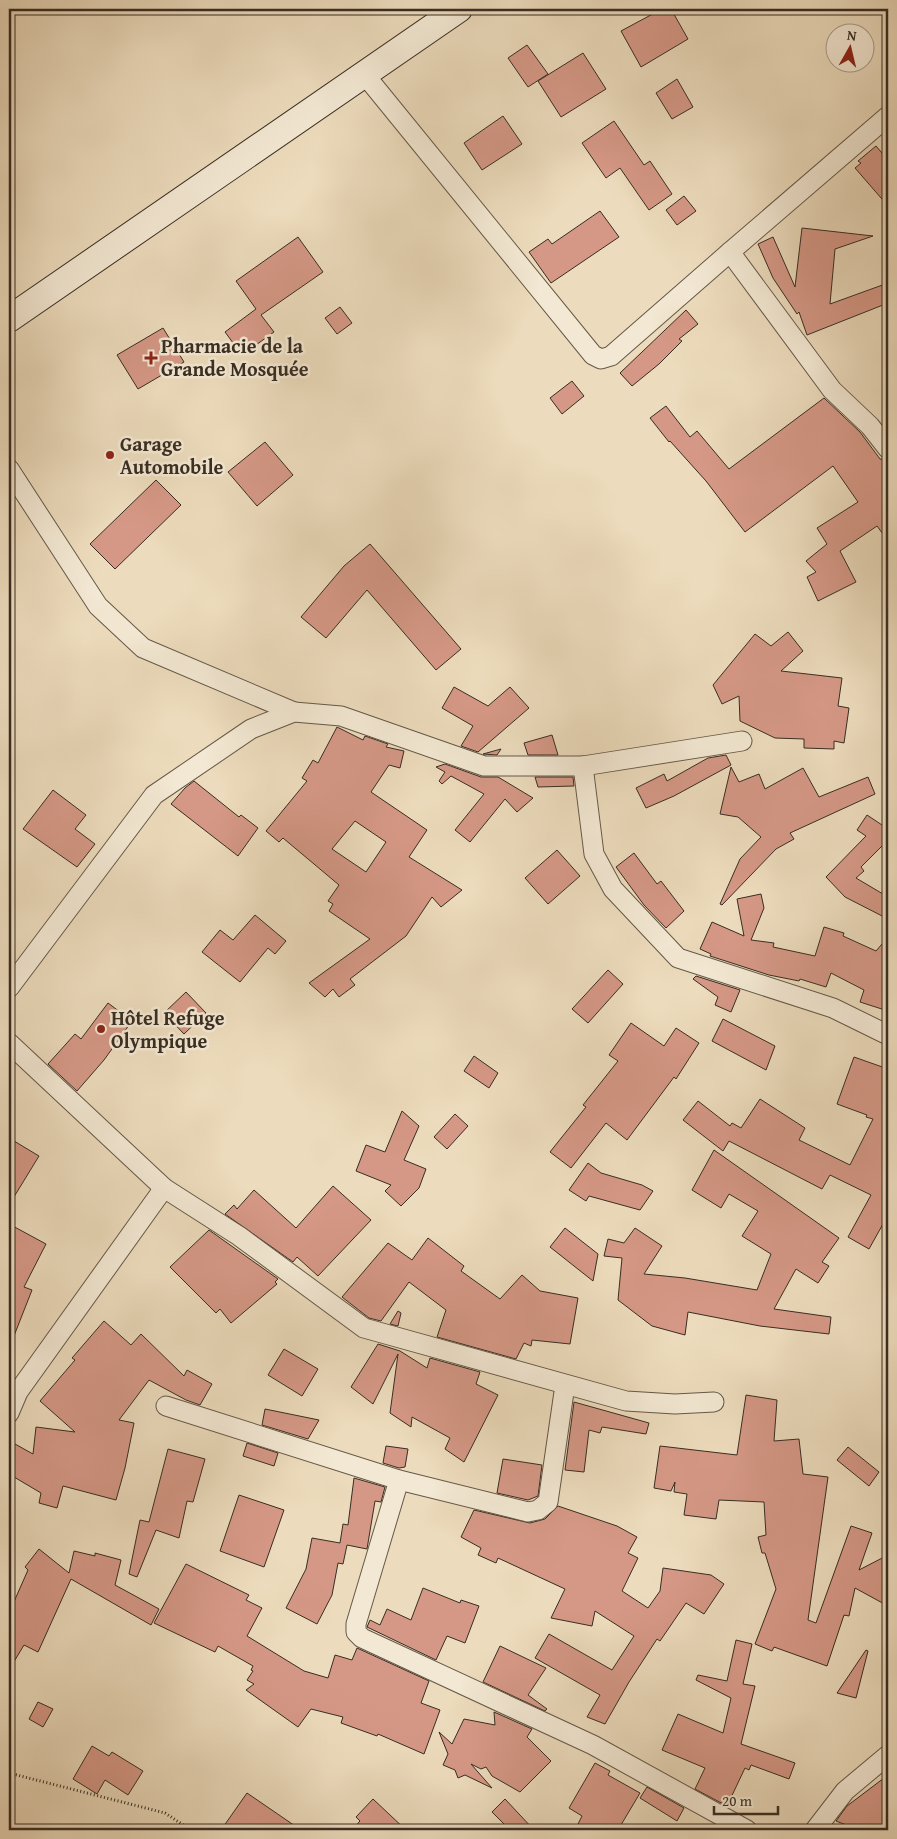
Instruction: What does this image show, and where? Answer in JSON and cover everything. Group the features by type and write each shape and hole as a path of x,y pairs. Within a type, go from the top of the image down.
{"main road":[{"path":"9,319 459,9"}],"street":[{"path":"365,75 593,355 601,359 610,356 888,116"},
{"path":"730,252 832,390 870,426 888,448"},
{"path":"9,469 98,606 143,648 294,712 341,716 484,766 583,766 742,741"},
{"path":"9,988 154,795 251,729 294,712"},
{"path":"583,766 594,854 613,889 678,958 833,1008 888,1035"},
{"path":"9,1043 164,1188 239,1236 364,1328 626,1401 675,1404 714,1402"},
{"path":"9,1413 18,1392 164,1188"},
{"path":"166,1406 399,1480 528,1512 538,1510 548,1502 565,1385"},
{"path":"399,1480 356,1632 362,1638 593,1745 747,1830"},
{"path":"815,1830 845,1791 888,1755"}],"path":[{"path":"9,1773 165,1813 191,1830"}],"building":[{"path":"662,9 671,9 688,39 641,67 621,31"},
{"path":"527,45 548,74 528,87 508,58"},
{"path":"583,53 606,89 561,117 538,81"},
{"path":"677,79 693,107 672,119 656,93"},
{"path":"503,116 522,144 482,170 464,143"},
{"path":"614,121 644,165 650,161 672,194 649,210 620,168 606,178 582,143"},
{"path":"876,146 888,160 888,206 855,168 861,163 858,161"},
{"path":"684,196 696,211 677,225 666,210"},
{"path":"600,211 619,237 551,283 529,252 548,239 552,244"},
{"path":"802,228 873,236 835,249 830,304 888,283 888,303 807,335 799,312 797,314 773,278 758,244 773,237 795,287"},
{"path":"298,237 323,272 261,315 274,332 242,355 225,332 256,309 236,281"},
{"path":"340,307 352,323 337,334 325,318"},
{"path":"686,310 698,324 679,339 682,341 659,364 632,386 620,373"},
{"name":"Pharmacie de la Grande Mosquée","path":"163,328 184,362 138,389 117,355"},
{"path":"572,381 584,396 562,414 550,398"},
{"path":"824,398 860,432 880,459 888,460 888,541 877,526 840,551 856,582 818,601 807,577 816,572 806,561 827,544 817,528 858,502 833,466 745,532 706,481 669,442 650,418 666,406 690,437 697,431 729,469"},
{"path":"265,442 293,475 257,506 228,472"},
{"path":"156,480 181,505 115,569 90,544"},
{"path":"370,544 461,649 436,670 367,590 326,638 301,617 344,566"},
{"path":"788,632 803,651 781,671 842,678 838,706 849,708 844,743 834,741 834,749 804,748 804,739 775,738 740,721 739,696 722,704 713,685 755,634 771,646"},
{"path":"454,687 488,706 510,687 529,708 478,752 461,746 473,726 442,708"},
{"path":"337,727 363,740 365,736 388,744 386,747 404,751 400,768 389,765 371,792 427,830 409,857 462,890 441,907 432,897 406,936 350,979 355,985 339,997 333,989 325,997 309,983 370,939 329,911 333,904 328,901 339,885 283,838 279,842 266,831 307,781 302,778 313,760 318,763","holes":["355,821 386,842 366,872 332,849"]},
{"path":"552,735 558,755 528,755 524,743"},
{"path":"501,749 497,755 483,754"},
{"path":"726,755 731,765 674,796 646,808 636,788 664,774 667,781 708,758"},
{"path":"445,764 481,777 498,777 533,798 517,812 505,799 470,842 455,830 484,794 451,776 442,784 439,781 445,772 436,767"},
{"path":"731,767 739,782 759,774 765,789 803,768 819,797 868,777 875,794 790,833 794,839 776,849 722,905 720,904 740,859 761,837 738,817 720,814"},
{"path":"535,777 573,777 574,786 538,787"},
{"path":"194,781 239,817 241,815 258,828 238,856 171,804"},
{"path":"53,790 86,815 75,829 95,844 77,867 23,829"},
{"path":"867,815 888,829 888,840 861,867 864,871 856,878 888,897 888,919 845,897 826,877 866,836 857,830"},
{"path":"557,850 580,876 548,904 525,878"},
{"path":"634,853 657,884 661,881 684,911 666,928 644,905 616,867"},
{"path":"761,894 764,908 751,940 774,943 773,947 815,956 824,927 844,933 843,936 876,951 888,937 888,1011 860,1002 864,990 831,973 826,987 800,979 799,981 769,975 710,956 711,954 700,949 712,922 744,936 737,899"},
{"path":"255,915 286,941 275,954 268,948 240,982 202,952 220,930 233,940"},
{"path":"608,970 623,984 588,1023 572,1009"},
{"path":"696,976 740,990 731,1012 715,1005 718,997 693,979"},
{"path":"186,992 206,1013 184,1034 164,1013"},
{"path":"108,1003 132,1021 104,1060 77,1091 48,1064 75,1034 81,1039"},
{"path":"723,1019 775,1046 766,1070 712,1041"},
{"path":"631,1023 664,1046 676,1028 699,1043 676,1079 674,1077 627,1140 606,1123 571,1168 550,1152 586,1107 583,1105 618,1061 609,1055"},
{"path":"474,1056 498,1073 489,1088 464,1071"},
{"path":"854,1057 888,1069 888,1215 869,1249 848,1237 871,1195 830,1175 822,1189 729,1141 723,1151 683,1120 698,1101 730,1126 732,1123 741,1128 760,1099 805,1128 799,1140 850,1165 873,1119 837,1104"},
{"path":"402,1111 419,1126 404,1160 426,1169 419,1188 401,1206 385,1191 391,1185 356,1171 366,1145 385,1152"},
{"path":"455,1114 468,1126 447,1149 434,1137"},
{"path":"9,1138 39,1156 9,1205"},
{"path":"714,1150 839,1238 822,1262 829,1266 818,1283 796,1269 774,1309 831,1317 829,1334 760,1326 688,1312 685,1335 652,1326 618,1300 622,1258 604,1256 608,1239 624,1243 635,1228 662,1246 644,1274 685,1278 757,1290 771,1254 742,1236 758,1211 729,1194 721,1208 692,1190"},
{"path":"588,1163 601,1173 642,1185 653,1191 640,1210 589,1196 586,1201 569,1190"},
{"path":"333,1186 371,1220 318,1276 297,1257 293,1262 225,1214 234,1205 237,1209 254,1190 296,1228"},
{"path":"9,1224 46,1244 24,1287 32,1290 10,1346"},
{"path":"565,1228 598,1254 593,1281 550,1247"},
{"path":"209,1230 278,1279 275,1282 277,1284 231,1323 220,1309 216,1313 170,1267"},
{"path":"428,1238 464,1266 461,1271 500,1299 522,1275 540,1291 578,1298 570,1344 532,1340 531,1346 524,1343 516,1359 437,1337 446,1310 409,1282 381,1321 369,1318 342,1297 388,1243 412,1260"},
{"path":"398,1311 401,1313 398,1326 390,1324"},
{"path":"104,1321 131,1345 141,1334 184,1376 187,1370 212,1384 200,1405 186,1400 149,1380 119,1420 134,1423 116,1500 63,1486 57,1508 39,1503 41,1493 9,1474 9,1455 15,1444 33,1454 36,1427 75,1432 40,1401 75,1360 72,1358"},
{"path":"378,1344 400,1351 427,1368 430,1358 480,1372 476,1384 498,1395 464,1462 445,1449 450,1438 412,1417 411,1427 390,1413 398,1354 373,1404 351,1387"},
{"path":"284,1349 318,1369 302,1396 268,1375"},
{"path":"746,1395 777,1400 774,1441 799,1439 803,1474 828,1477 808,1620 816,1623 851,1526 872,1533 859,1570 888,1555 888,1606 855,1588 849,1616 844,1615 827,1666 774,1647 772,1651 755,1644 776,1589 758,1537 766,1535 764,1502 719,1500 716,1519 684,1515 687,1494 674,1492 675,1482 671,1491 654,1488 660,1446 737,1455"},
{"path":"574,1402 649,1423 646,1434 602,1427 600,1433 589,1430 584,1472 565,1470"},
{"path":"265,1409 319,1420 308,1439 262,1425"},
{"path":"247,1443 278,1453 274,1466 243,1456"},
{"path":"386,1446 408,1449 405,1467 399,1468 383,1463"},
{"path":"848,1447 879,1472 869,1486 837,1460"},
{"path":"168,1449 205,1459 193,1502 187,1501 179,1538 156,1530 137,1577 129,1574 140,1520 149,1522"},
{"path":"503,1459 542,1465 538,1496 528,1500 497,1493"},
{"path":"354,1478 385,1487 381,1502 375,1501 367,1549 347,1545 343,1564 338,1563 332,1595 317,1624 286,1608 306,1569 312,1538 340,1543 343,1524 348,1525"},
{"path":"239,1495 284,1510 264,1567 220,1551"},
{"path":"558,1506 617,1526 637,1537 628,1553 638,1558 622,1591 648,1608 660,1591 663,1568 711,1575 724,1584 704,1614 686,1603 660,1641 657,1639 605,1724 587,1717 600,1695 535,1658 549,1634 612,1670 634,1636 595,1611 592,1626 551,1618 565,1589 498,1558 496,1563 478,1555 481,1548 461,1537 474,1510 530,1523 545,1519"},
{"path":"39,1549 69,1573 74,1551 95,1556 95,1553 121,1560 115,1585 159,1609 151,1625 71,1579 38,1652 24,1645 9,1670 9,1613 28,1570 25,1567"},
{"path":"186,1564 249,1595 246,1600 262,1608 247,1636 304,1671 328,1678 335,1655 352,1660 357,1648 429,1681 421,1703 440,1710 424,1754 378,1734 377,1736 341,1723 343,1717 311,1709 298,1727 246,1690 254,1684 247,1680 253,1671 251,1670 253,1666 218,1646 215,1652 154,1623"},
{"path":"423,1588 460,1603 461,1600 479,1606 465,1643 447,1636 436,1660 367,1627 370,1620 380,1625 387,1609 411,1620"},
{"path":"736,1640 752,1644 743,1684 755,1686 741,1744 795,1763 789,1779 751,1765 749,1770 745,1768 727,1806 695,1789 705,1768 662,1750 678,1714 723,1733 731,1698 696,1680 698,1675 727,1681"},
{"path":"500,1646 546,1668 528,1695 547,1709 545,1711 483,1682"},
{"path":"866,1650 868,1651 856,1698 837,1693"},
{"path":"38,1702 53,1709 43,1727 29,1719"},
{"path":"494,1712 532,1729 527,1737 551,1761 520,1792 492,1776 486,1767 481,1769 471,1764 492,1788 465,1775 458,1778 455,1770 443,1765 448,1754 439,1732 452,1744 464,1719 495,1725"},
{"path":"92,1746 109,1756 112,1752 143,1771 128,1795 105,1780 97,1794 73,1779"},
{"path":"595,1763 610,1771 608,1775 640,1793 618,1830 589,1830 578,1824 582,1816 569,1808"},
{"path":"888,1775 888,1830 859,1830 836,1821 847,1806"},
{"path":"647,1787 684,1808 677,1821 640,1798"},
{"path":"247,1793 301,1830 221,1830"},
{"path":"373,1799 406,1830 352,1830 360,1821 356,1817"},
{"path":"505,1799 534,1830 510,1830 492,1812"}],"place":[{"name":"Pharmacie de la Grande Mosquée","path":"151,358"},
{"name":"Garage Automobile","path":"110,455"},
{"name":"Hôtel Refuge Olympique","path":"101,1029"}]}
